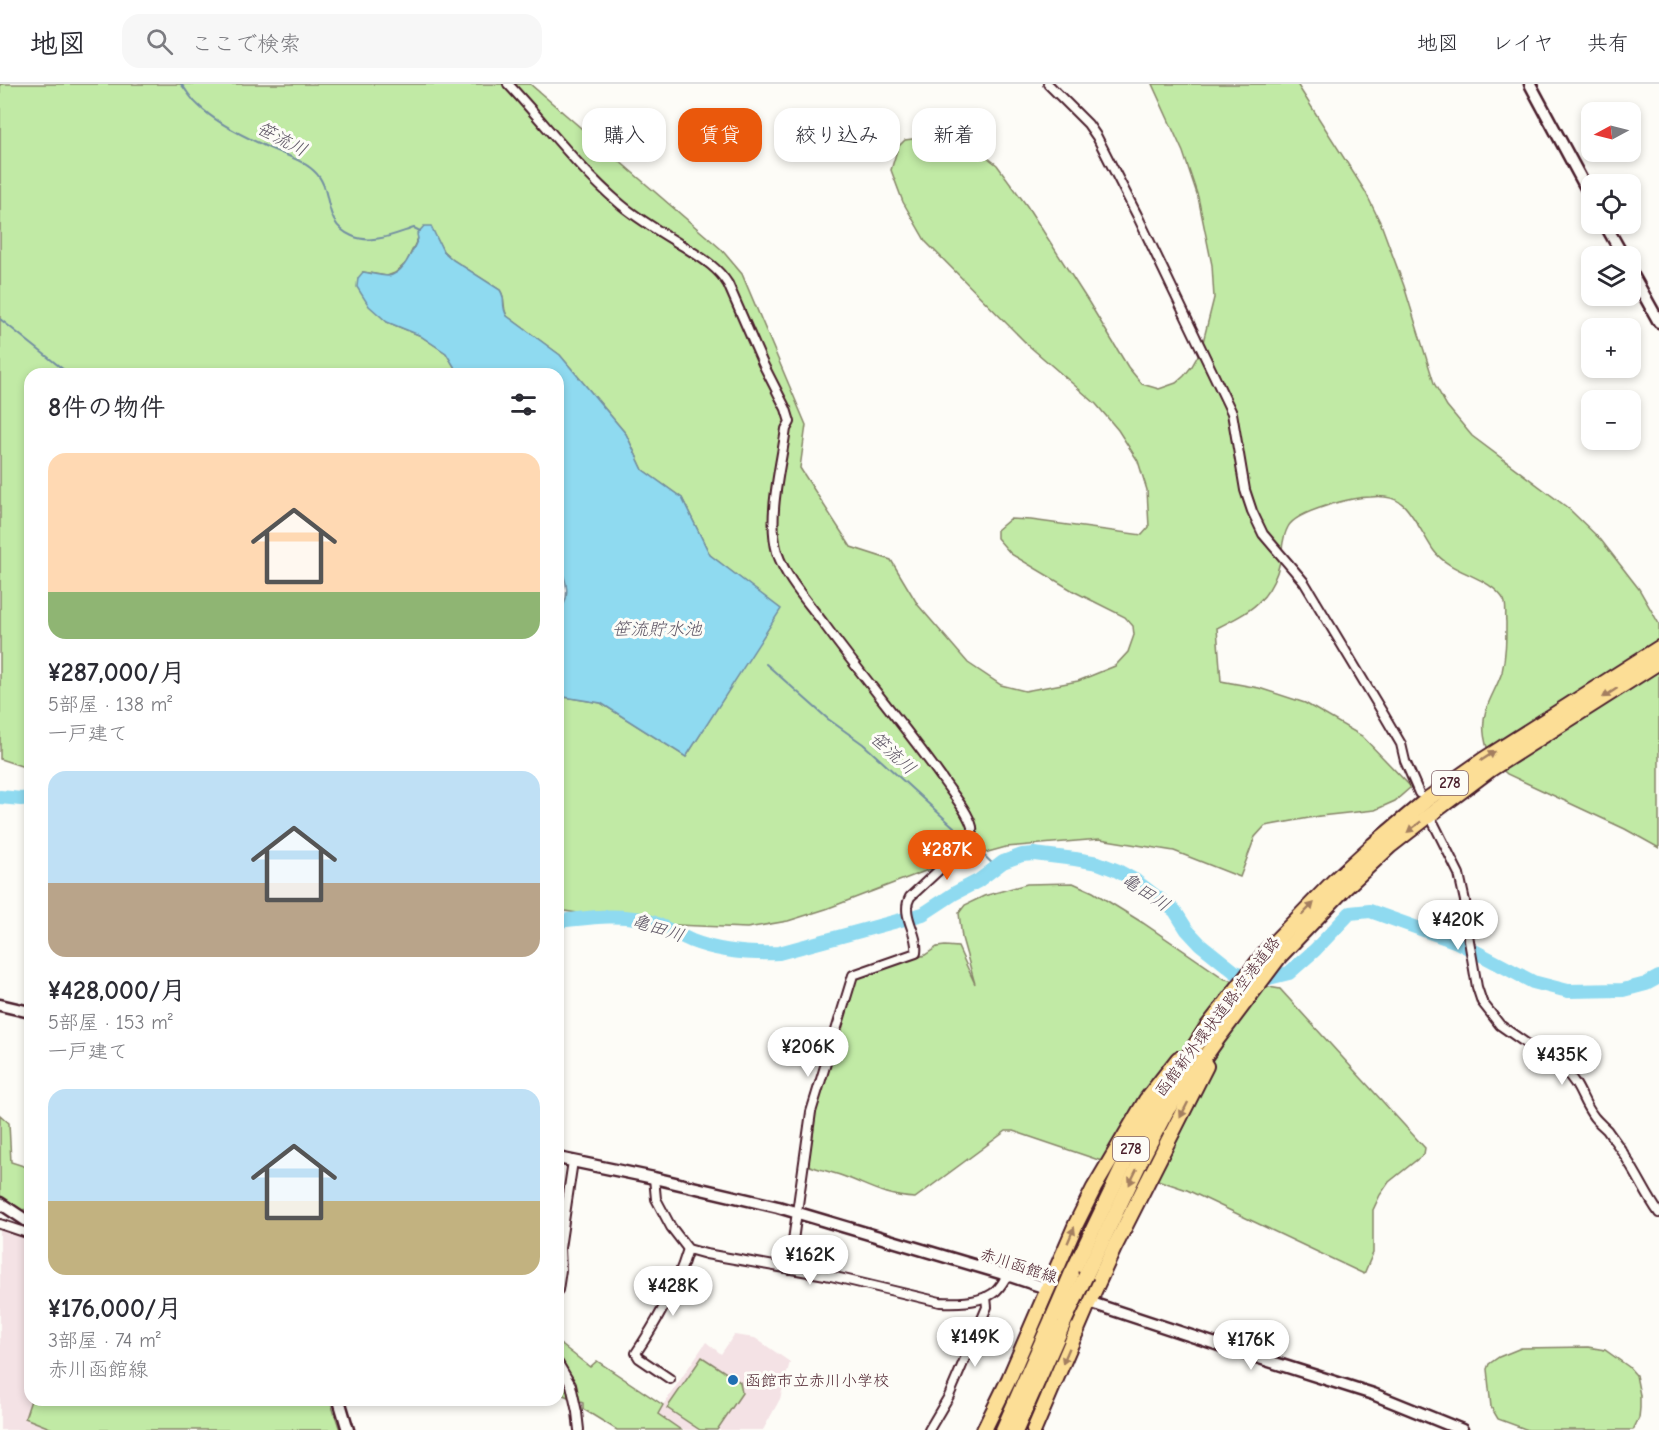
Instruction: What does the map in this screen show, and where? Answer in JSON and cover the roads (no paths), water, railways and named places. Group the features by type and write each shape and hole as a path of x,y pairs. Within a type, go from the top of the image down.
{"highway":[{"name":"函館新外環状道路;空港道路","path":"1016,1430 1059,1320 1071,1275 1130,1152 1151,1114 1205,1030 1334,881 1373,845 1430,798 1483,760 1659,648"},
{"name":"函館新外環状道路;空港道路","path":"1003,1430 1059,1320 1086,1275 1167,1110 1273,954 1390,846 1435,811 1491,769 1659,662"},
{"path":"984,1430 1085,1206 1146,1100 1167,1071 1205,1030"},
{"path":"1034,1430 1114,1248 1218,1038"}],"main road":[{"path":"1530,84 1581,179"},
{"path":"1641,290 1659,322"},
{"path":"0,1005 24,1011"},
{"name":"赤川函館線","path":"564,1159 654,1178 797,1213 1007,1275 1373,1394 1462,1430"},
{"path":"0,1203 24,1219"},
{"path":"341,1406 348,1430"}],"street":[{"path":"508,84 579,164 619,204 708,262 723,276 790,422 786,429 775,502 774,524 781,562 797,589 846,655 931,763 972,826 969,841 910,897 907,913 917,945 916,953 853,975 811,1112 789,1269"},
{"path":"1048,84 1088,124 1097,137 1232,413 1245,490 1263,534 1304,582 1401,744 1405,761 1419,793"},
{"path":"1434,824 1459,874 1477,987 1482,1002 1500,1025 1573,1078 1595,1118 1617,1143 1659,1213"},
{"path":"564,1221 573,1161"},
{"path":"654,1178 656,1199 671,1227 688,1249 706,1254 877,1286 940,1302 965,1302 986,1297 994,1293 1007,1275"},
{"path":"0,1224 24,1232"},
{"path":"670,1379 639,1358 636,1353 655,1324 681,1273 688,1249"},
{"path":"929,1430 949,1396 983,1317 987,1307 986,1297"},
{"path":"564,1373 571,1385 578,1412 579,1430"}],"water":[{"name":"笹流貯水池","path":"424,226 431,226 443,251 500,290 507,316 560,355 626,434 643,470 682,498 710,555 781,609 686,757 601,703 564,697 564,603 567,589 564,576 564,368 455,368 446,353 419,335 387,322 369,306 357,287 358,278 363,272 388,276 399,271 418,239 417,234"}],"waterway":[{"name":"笹流川","path":"181,84 204,111 220,122 314,171 324,187 331,214 342,230 352,236 367,239 383,238 414,228 420,231"},
{"path":"0,319 61,368"},
{"name":"笹流川","path":"766,664 828,719 863,744 967,839"},
{"name":"亀田川","path":"0,797 24,799"},
{"name":"笹流川","path":"971,843 996,867"},
{"name":"亀田川","path":"564,920 602,917 634,918 663,926 692,941 713,948 746,953 779,953 923,914 978,881 1003,862 1022,855 1034,854 1098,863 1136,881 1175,911 1187,930 1200,944 1235,972 1251,977 1269,978 1289,973 1315,950 1350,913 1370,911 1457,942 1533,982 1568,991 1623,990 1646,984 1659,977"}],"place":[{"name":"函館市立赤川小学校","path":"733,1380"}]}
